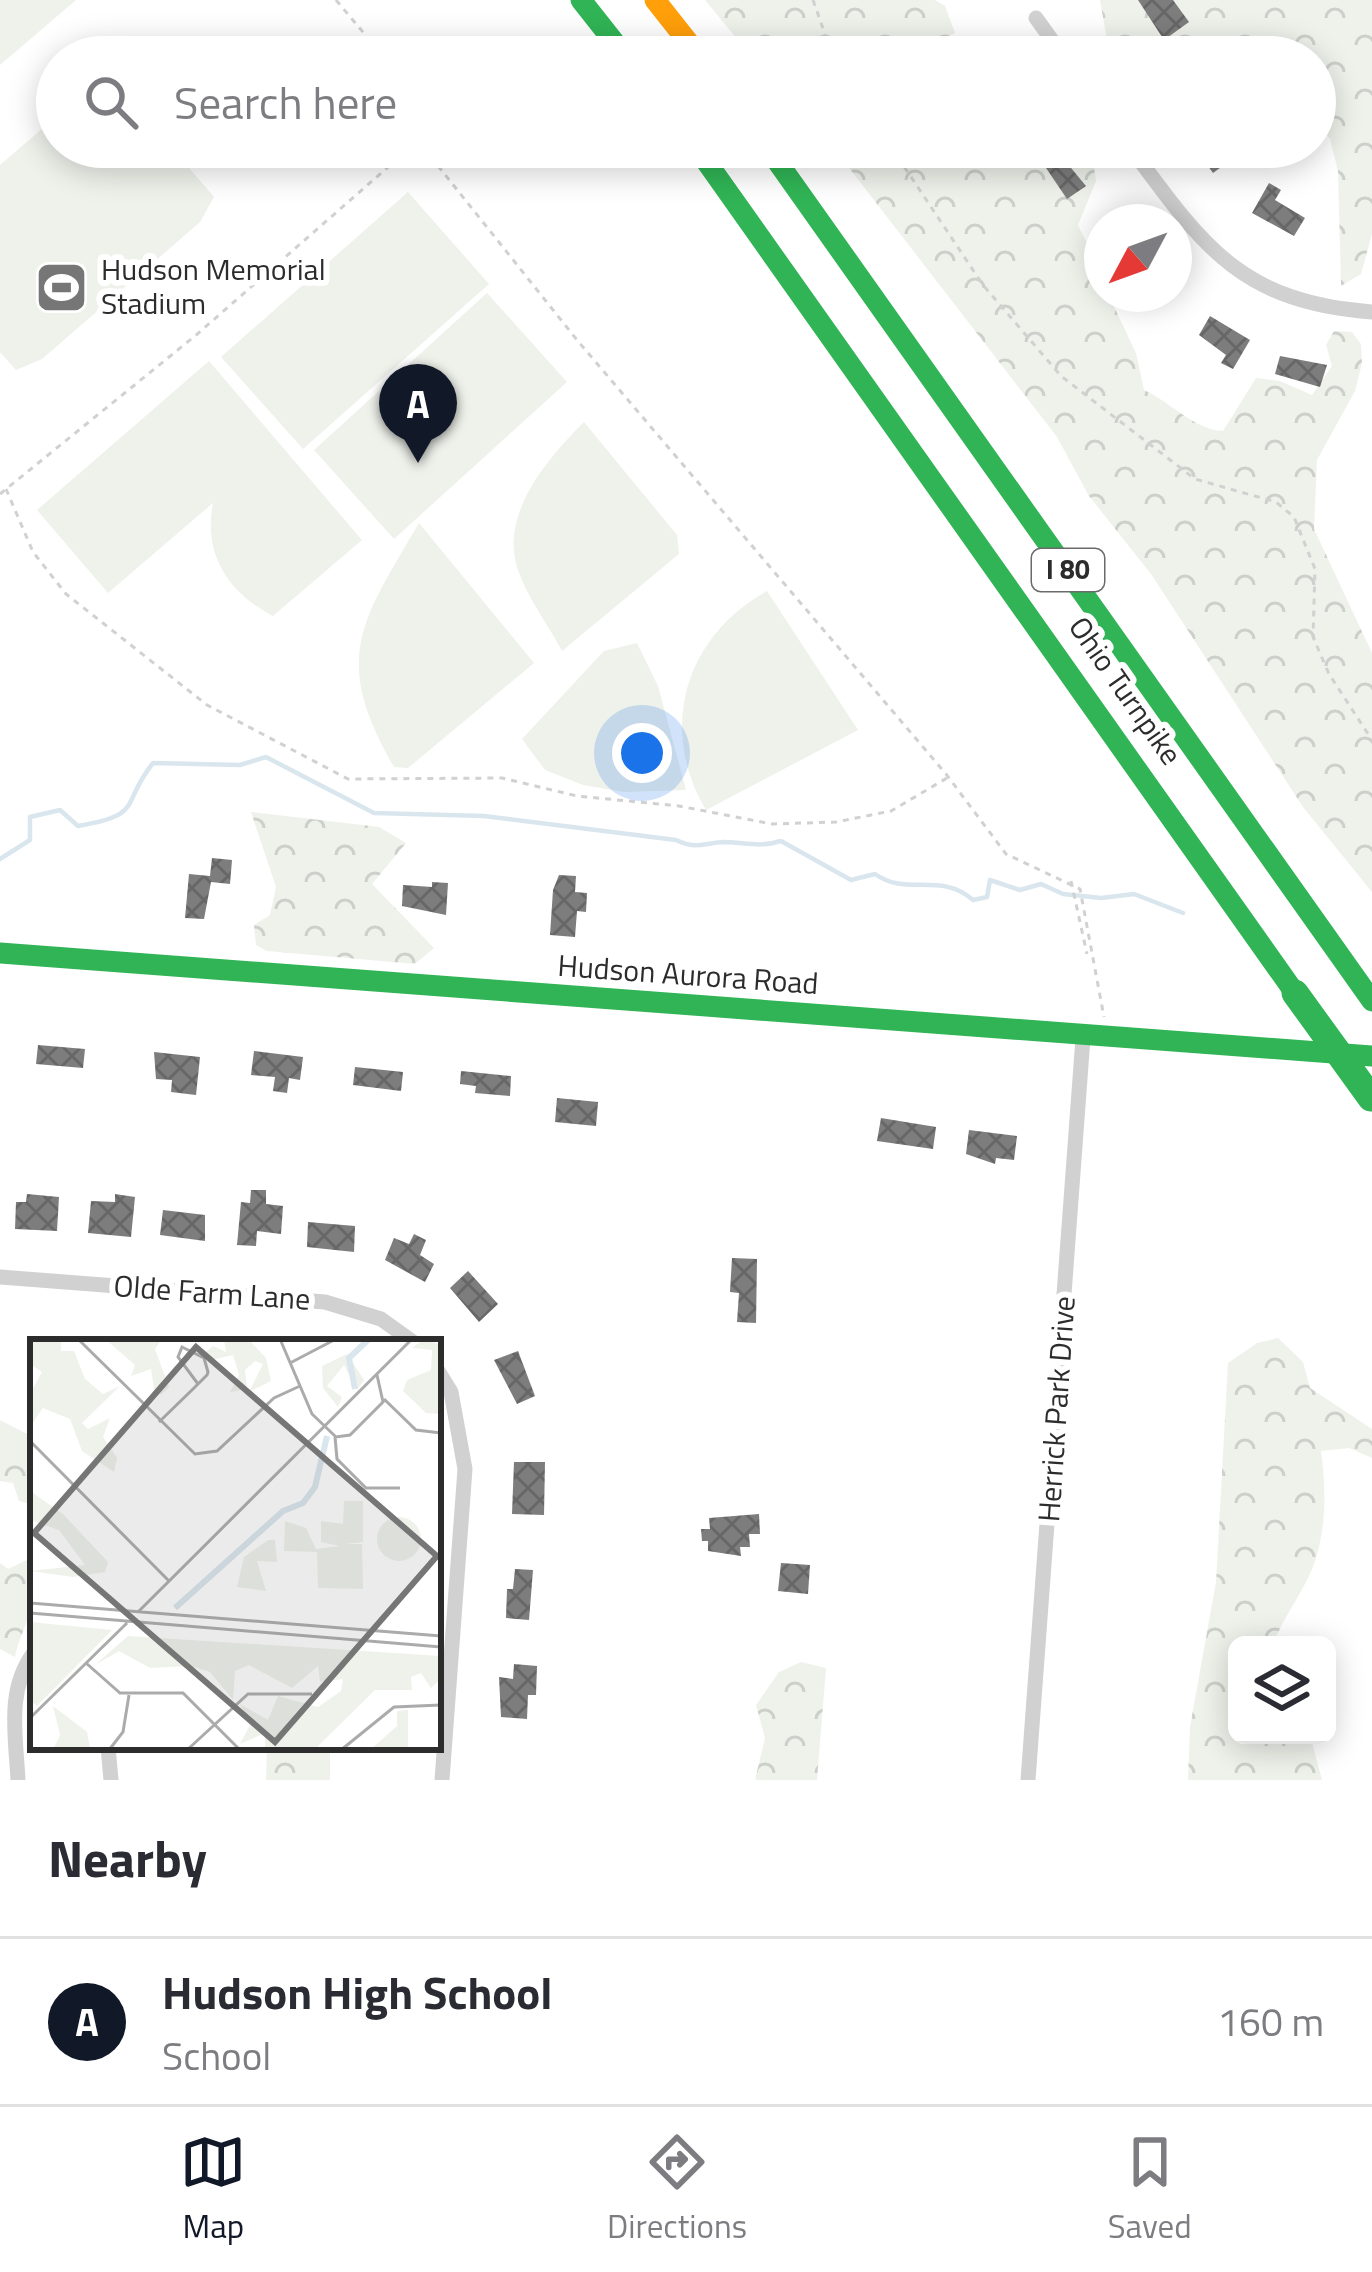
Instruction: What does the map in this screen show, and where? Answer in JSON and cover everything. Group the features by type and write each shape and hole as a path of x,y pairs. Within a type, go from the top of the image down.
{"main road":[{"path":"580,0 609,36"},
{"path":"655,0 683,36"},
{"name":"Ohio Turnpike","path":"712,168 1372,1098"},
{"name":"Ohio Turnpike","path":"781,168 1370,997"},
{"name":"Hudson Aurora Road","path":"0,953 1093,1030 1372,1056"}],"street":[{"path":"1036,18 1049,36"},
{"path":"1146,168 1203,244 1244,278 1292,300 1372,312"},
{"name":"Herrick Park Drive","path":"1028,1780 1093,1030"},
{"name":"Olde Farm Lane","path":"0,1277 325,1302 381,1318 409,1339"},
{"path":"441,1375 451,1392 465,1469 444,1658 442,1780"},
{"path":"18,1780 14,1707 18,1680 30,1659"},
{"path":"108,1750 111,1780"}],"path":[{"path":"336,0 366,36"},
{"path":"813,0 826,36"},
{"path":"0,494 195,336 386,168"},
{"path":"438,168 949,778 1006,854 1080,889 1085,900 1093,1030"},
{"path":"905,168 983,285 1073,387 1195,479 1276,502 1294,517 1316,569 1313,637 1329,674 1372,740"},
{"path":"5,489 33,552 66,594 207,705 348,779 502,778 577,796 679,806 772,824 836,822 891,811 949,778"},
{"path":"1071,881 1089,961"}],"green space":[{"path":"0,0 76,0 0,65"},
{"path":"705,0 935,0 945,6 955,33 949,36 735,36"},
{"path":"1100,0 1372,0 1372,234 1361,274 1341,286 1336,36 1106,36"},
{"name":"Hudson Memorial Stadium","path":"36,134 36,168 189,168 214,197 200,222 42,359 16,370 0,352 0,165"},
{"path":"849,168 1094,168 1096,181 1078,225 1084,237 1084,312 1117,312 1136,353 1144,390 1202,426 1223,431 1256,378 1280,381 1312,395 1332,366 1326,345 1334,331 1352,332 1361,344 1355,391 1317,460 1314,529 1372,653 1372,892 1303,807 1151,574 1089,496 1057,437"},
{"path":"408,192 489,284 303,449 221,357"},
{"path":"487,293 567,382 394,539 314,450"},
{"path":"209,361 362,540 273,616 243,595 222,569 212,538 213,503 108,593 37,510"},
{"path":"584,422 677,535 679,554 562,651 523,582 514,540 533,483"},
{"path":"419,523 534,663 408,768 394,767 363,697 361,641 382,588"},
{"path":"767,591 858,730 706,810 691,779 684,748 687,687 716,633"},
{"path":"637,643 658,686 686,790 624,792 583,785 545,770 522,739 604,651"},
{"path":"251,812 379,827 406,843 372,884 434,948 415,964 267,951 256,945 254,925 270,915 276,887"},
{"path":"1278,1338 1303,1362 1310,1388 1372,1429 1372,1458 1349,1448 1321,1451 1321,1538 1313,1567 1277,1636 1228,1636 1228,1744 1312,1744 1322,1780 1188,1780 1190,1727 1216,1582 1228,1363 1257,1343"},
{"path":"0,1420 30,1435 30,1504 19,1501 13,1483 0,1481"},
{"path":"27,1560 30,1566 30,1611 15,1657 0,1649 0,1563 8,1569"},
{"path":"801,1662 826,1668 817,1780 755,1780 765,1738 756,1705 779,1672"},
{"path":"267,1750 330,1752 330,1780 266,1780"}],"building":[{"path":"1138,0 1173,0 1189,22 1170,36 1161,36"},
{"path":"1046,168 1071,168 1086,186 1067,199"},
{"path":"1269,183 1281,190 1275,200 1305,218 1294,236 1252,213"},
{"path":"1210,316 1250,340 1233,369 1221,363 1226,355 1199,335"},
{"path":"1280,356 1327,365 1320,387 1275,374"},
{"path":"212,858 232,860 230,884 211,882 204,919 185,918 189,874 210,876"},
{"path":"559,875 576,876 575,892 587,893 586,912 577,911 575,937 550,935 553,890"},
{"path":"432,882 448,883 446,915 402,906 403,885 432,887"},
{"path":"38,1045 85,1049 83,1068 36,1064"},
{"path":"254,1051 303,1057 300,1080 289,1078 287,1093 273,1091 275,1077 251,1075"},
{"path":"154,1052 200,1057 196,1095 171,1092 172,1080 156,1079"},
{"path":"355,1067 403,1072 401,1091 353,1085"},
{"path":"461,1071 511,1076 510,1096 475,1093 476,1086 460,1084"},
{"path":"557,1098 598,1102 596,1126 555,1122"},
{"path":"881,1118 936,1127 933,1149 877,1141"},
{"path":"969,1130 1017,1136 1014,1160 996,1158 995,1164 966,1154"},
{"path":"251,1190 266,1190 266,1204 283,1206 281,1234 257,1231 256,1246 237,1245 241,1202 250,1203"},
{"path":"27,1194 59,1197 57,1231 15,1229 16,1202 26,1202"},
{"path":"115,1194 135,1197 131,1237 88,1233 91,1201 115,1202"},
{"path":"163,1210 205,1215 205,1241 160,1235"},
{"path":"308,1222 355,1226 354,1252 307,1247"},
{"path":"414,1234 426,1240 420,1255 434,1264 425,1282 385,1260 394,1238 409,1244"},
{"path":"732,1258 757,1259 756,1323 737,1322 739,1293 730,1292"},
{"path":"468,1271 498,1304 479,1322 450,1288"},
{"path":"518,1351 535,1396 517,1404 494,1360"},
{"path":"514,1462 545,1462 544,1515 512,1514"},
{"path":"759,1514 760,1534 749,1534 750,1547 740,1547 741,1556 708,1551 708,1541 702,1541 701,1529 710,1529 709,1518"},
{"path":"781,1563 810,1565 808,1594 778,1591"},
{"path":"515,1569 533,1570 529,1620 506,1618 507,1589 513,1589"},
{"path":"514,1664 537,1666 536,1695 528,1695 527,1719 501,1717 499,1677 513,1679"}],"waterway":[{"path":"0,859 30,840 30,817 60,810 78,826 122,812 153,763 240,765 266,757 374,813 484,816 695,845 781,841 851,880 875,874 899,884 948,887 973,900 987,897 990,880 1020,890 1041,884 1063,894 1101,898 1134,894 1183,913"}],"traffic: fast":[{"path":"581,0 609,36"},
{"path":"711,168 1295,993"},
{"path":"782,168 1372,1001"},
{"path":"0,953 1372,1056"},
{"path":"1295,993 1371,1098"}],"traffic: slow":[{"path":"655,0 683,36"}],"place":[{"name":"Hudson Memorial Stadium","path":"62,287"},
{"name":"Hudson High School","path":"418,463"}]}
